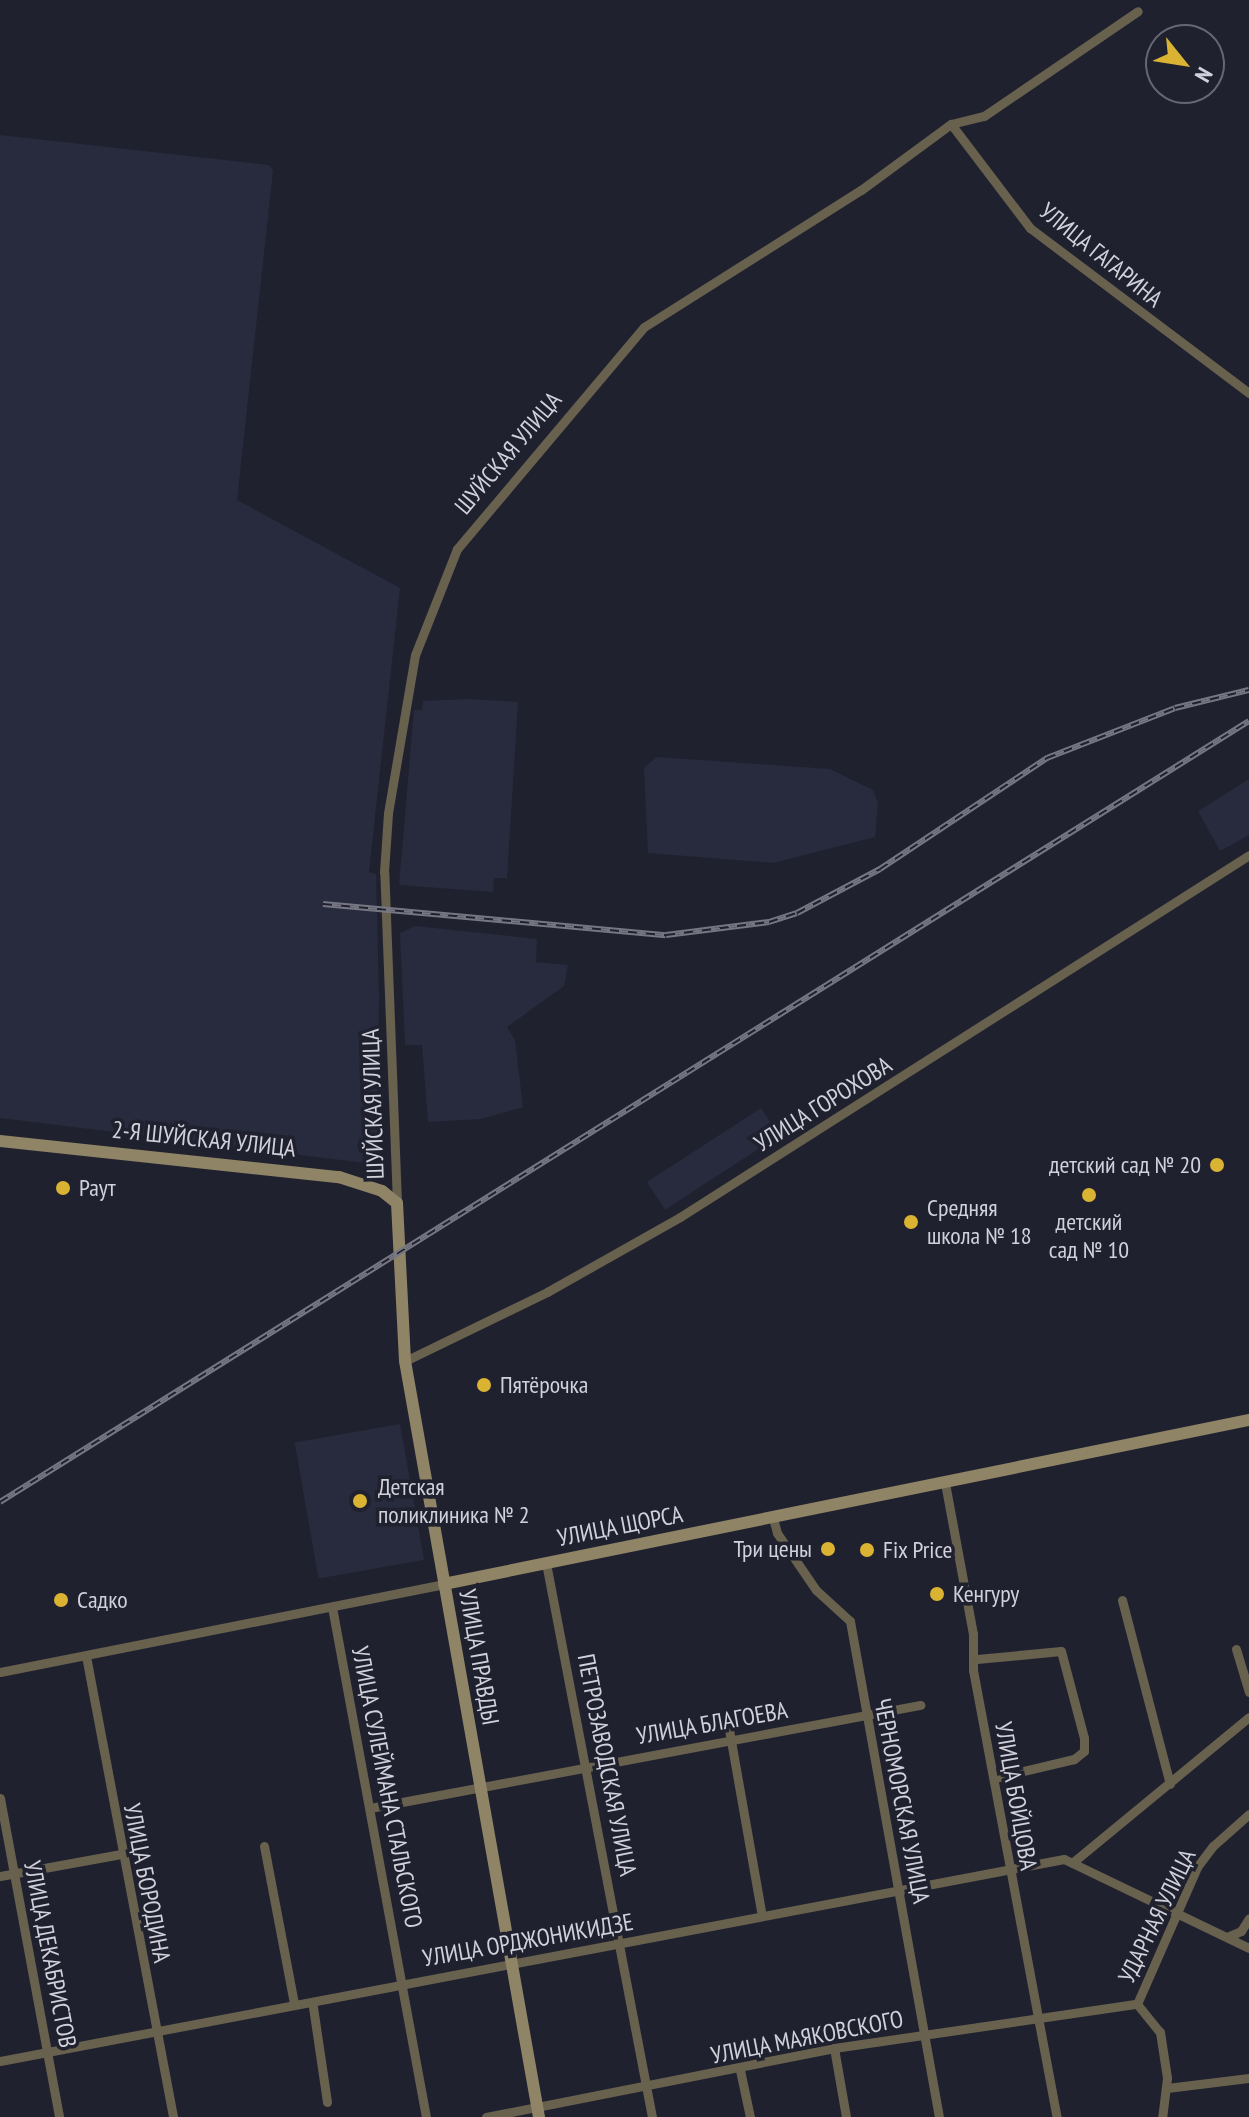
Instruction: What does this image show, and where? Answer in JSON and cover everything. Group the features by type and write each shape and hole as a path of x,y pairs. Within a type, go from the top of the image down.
{"street":[{"name":"ШУЙСКАЯ УЛИЦА","path":"397,1203 384,872 388,813 415,655 457,549 644,327 861,190 951,124 984,116 1138,11"},
{"name":"УЛИЦА ГАГАРИНА","path":"951,124 1030,228 1103,288 1249,393"},
{"name":"УЛИЦА ГОРОХОВА","path":"405,1361 534,1298 680,1217 1249,855"},
{"name":"2-Я ШУЙСКАЯ УЛИЦА","path":"0,1141 339,1177 382,1191 397,1203"},
{"name":"УЛИЦА ПРАВДЫ","path":"397,1203 405,1361 538,2112"},
{"name":"УЛИЦА ЩОРСА","path":"0,1672 1249,1420"},
{"name":"УЛИЦА БОЙЦОВА","path":"945,1483 977,1659 973,1670 1008,1870 1057,2117"},
{"name":"ЧЕРНОМОРСКАЯ УЛИЦА","path":"773,1518 810,1582 850,1621 864,1715 939,2117"},
{"name":"ПЕТРОЗАВОДСКАЯ УЛИЦА","path":"546,1563 652,2117"},
{"path":"1122,1600 1170,1784"},
{"name":"УЛИЦА СУЛЕЙМАНА СТАЛЬСКОГО","path":"332,1607 426,2117"},
{"path":"1236,1649 1249,1692"},
{"path":"977,1659 1061,1651 1084,1738 1084,1751 1074,1759 994,1778"},
{"name":"УЛИЦА БОРОДИНА","path":"86,1656 173,2117"},
{"name":"УЛИЦА БЛАГОЕВА","path":"370,1808 920,1705"},
{"name":"УЛИЦА ОРДЖОНИКИДЗЕ","path":"0,2061 403,1983 1068,1861 1170,1784 1249,1717"},
{"path":"727,1718 761,1911"},
{"name":"УЛИЦА ДЕКАБРИСТОВ","path":"0,1798 59,2117"},
{"name":"УДАРНАЯ УЛИЦА","path":"1137,2004 1178,1911 1213,1846 1249,1814"},
{"path":"264,1846 294,2004"},
{"path":"0,1876 121,1854"},
{"path":"1068,1861 1178,1911 1249,1948"},
{"path":"1227,1937 1241,1931 1249,1918"},
{"path":"1137,2004 1160,2032 1167,2088 1162,2117"},
{"name":"УЛИЦА МАЯКОВСКОГО","path":"486,2117 538,2112 834,2048 1035,2016 1137,2004"},
{"path":"313,2007 327,2102"},
{"path":"834,2048 846,2117"},
{"path":"740,2070 750,2117"},
{"path":"1167,2088 1249,2078"}],"shaded area":[{"path":"0,135 269,165 273,171 237,500 400,588 369,872 376,874 379,996 377,1154 366,1154 365,1163 0,1118"},
{"path":"468,699 518,702 507,878 494,878 493,892 399,885 414,710 422,710 423,701"},
{"path":"656,757 830,769 873,790 878,803 875,837 773,863 648,853 644,768"},
{"path":"1249,779 1249,835 1220,851 1198,811"},
{"path":"415,926 537,939 536,962 568,965 564,986 507,1027 515,1040 523,1107 481,1119 428,1122 422,1045 405,1045 400,933"},
{"path":"761,1108 779,1136 665,1210 647,1182"},
{"name":"Детская поликлиника № 2","path":"400,1424 424,1560 319,1578 295,1443"}],"railway":[{"path":"323,904 666,935 769,922 797,913 880,869 1047,758 1175,708 1249,690"},
{"path":"0,1502 1249,721"}],"place":[{"name":"детский сад № 20","path":"1217,1165"},
{"name":"Раут","path":"63,1188"},
{"name":"детский сад № 10","path":"1089,1195"},
{"name":"Средняя школа № 18","path":"911,1222"},
{"name":"Пятёрочка","path":"484,1385"},
{"name":"Детская поликлиника № 2","path":"360,1501"},
{"name":"Три цены","path":"828,1549"},
{"name":"Fix Price","path":"867,1550"},
{"name":"Кенгуру","path":"937,1594"},
{"name":"Садко","path":"61,1600"}]}
